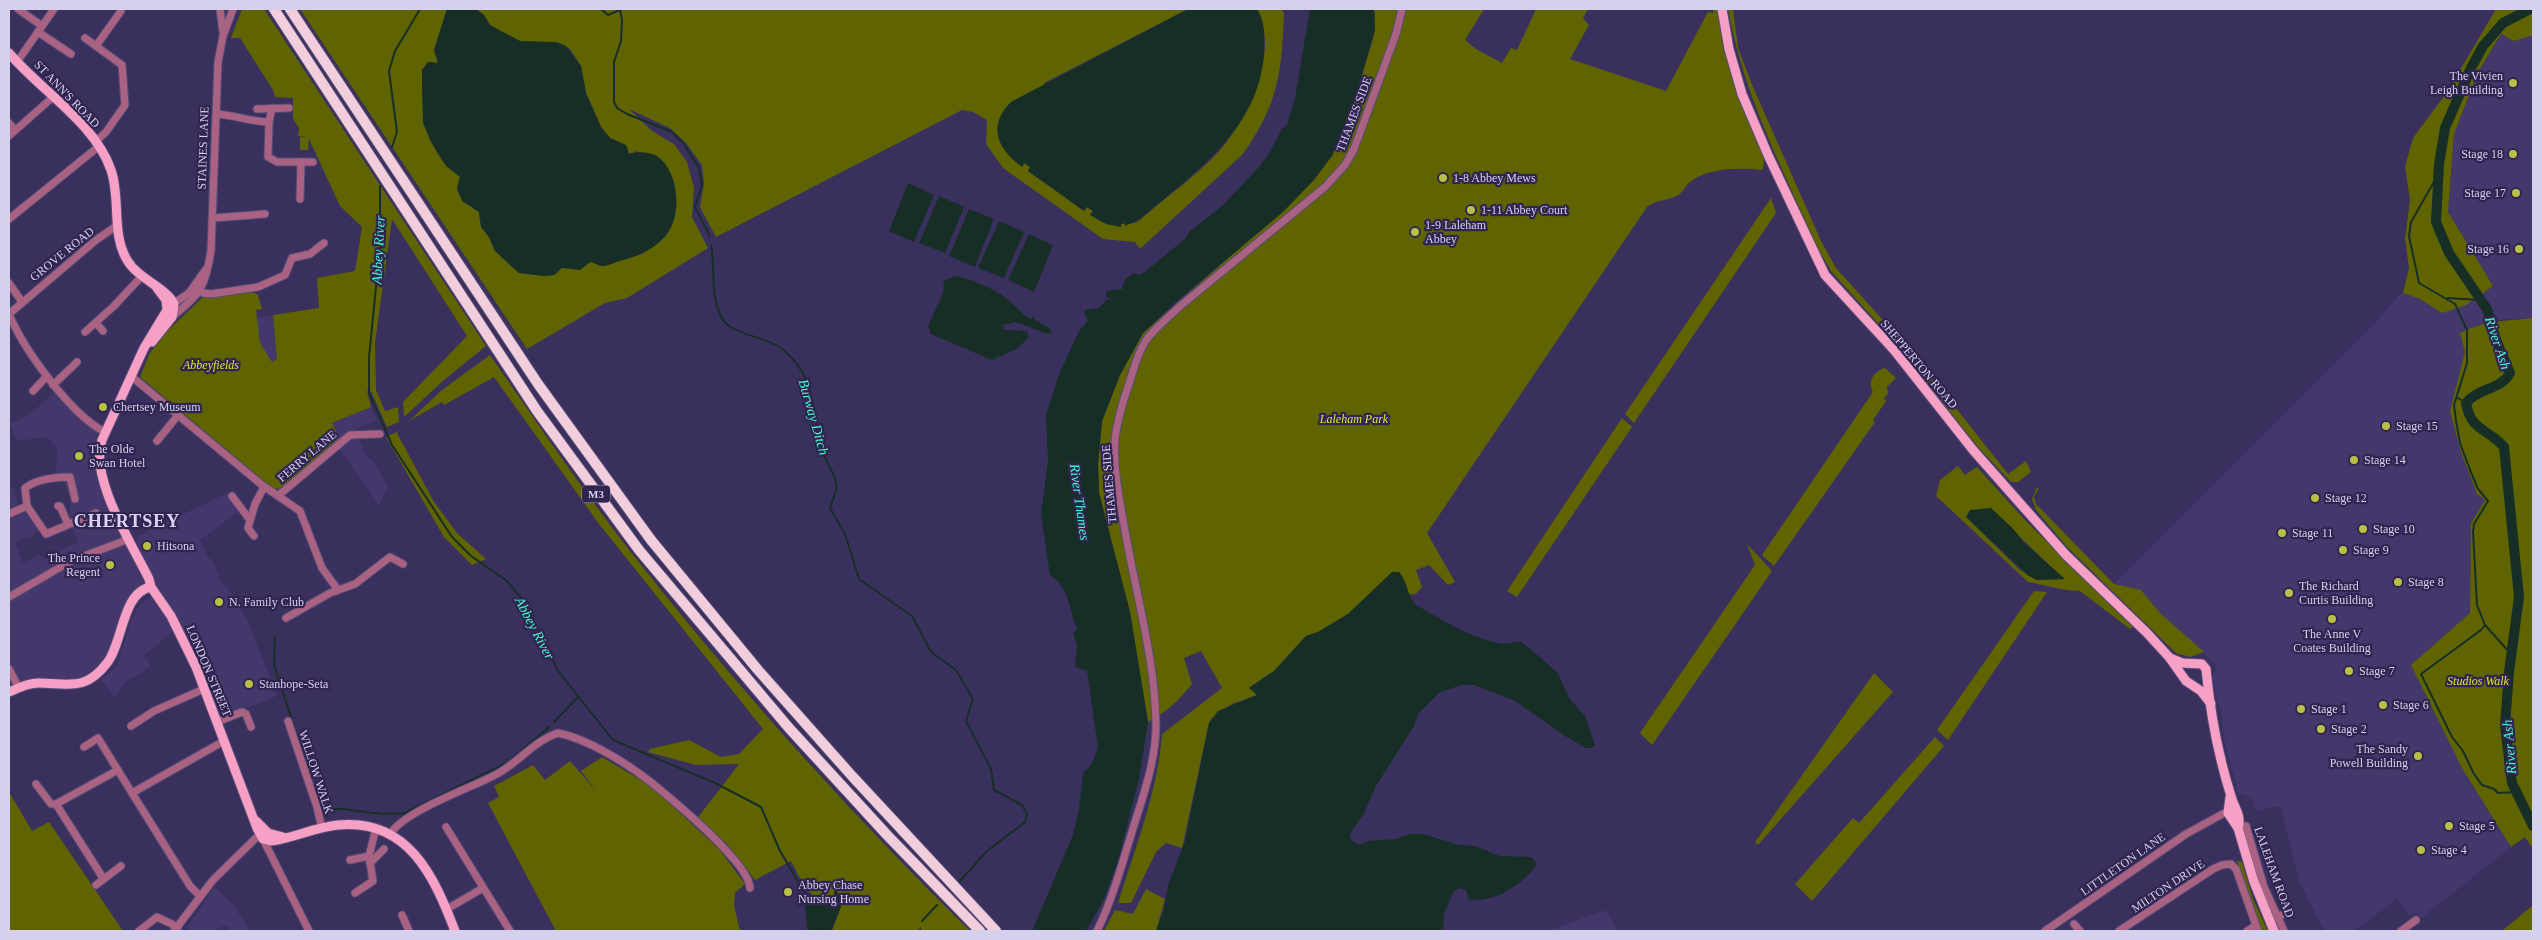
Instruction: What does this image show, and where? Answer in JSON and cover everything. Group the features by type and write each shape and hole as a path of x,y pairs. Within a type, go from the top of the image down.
{"highway":[{"name":"M3","path":"274,9 527,396 639,550 722,651 795,735 888,836 980,931"},
{"name":"M3","path":"290,9 538,384 651,540 758,670 839,762 996,930"}],"main road":[{"name":"SHEPPERTON ROAD","path":"1722,9 1729,50 1742,94 1768,156 1813,254 1825,275 1894,350 1973,450 2030,515 2066,555 2169,657 2188,683 2195,686 2211,704"},
{"name":"ST ANN'S ROAD","path":"9,53 54,96 97,144 108,162 113,178 123,252 131,266 141,277 157,288 171,310"},
{"name":"STAINES LANE","path":"106,432 140,356 171,310"},
{"name":"LONDON STREET","path":"106,432 98,452 101,472 151,587 171,616 204,689 254,819 264,835"},
{"path":"9,692 38,683 76,685 90,679 106,665 113,654 128,608 134,600 151,587"},
{"name":"SHEPPERTON ROAD","path":"2169,657 2182,663 2203,664 2206,669 2206,678"},
{"path":"2184,676 2186,669 2192,664"},
{"path":"2195,686 2202,684 2206,678"},
{"path":"2206,678 2216,740 2230,794 2232,812"},
{"name":"LALEHAM ROAD","path":"2232,812 2254,882 2274,931"},
{"path":"264,835 285,838 345,825 376,828 390,834 412,850 422,862 447,909 455,931"}],"street":[{"path":"18,9 71,54"},
{"path":"17,62 54,9"},
{"name":"STAINES LANE","path":"220,9 223,34"},
{"name":"STAINES LANE","path":"171,310 196,290 209,264 213,218 218,62 223,34 233,9"},
{"name":"THAMES SIDE","path":"1098,931 1121,874 1151,766 1155,742 1154,694 1148,644 1127,546 1116,470 1115,441 1127,389 1139,353 1146,340 1156,329 1178,307 1325,187 1345,165 1362,128 1396,34 1402,9"},
{"path":"96,46 121,11"},
{"path":"9,219 97,144 125,105 123,67 85,38"},
{"path":"9,136 54,96"},
{"path":"257,108 289,108"},
{"path":"272,108 269,122 268,157 278,162 313,162"},
{"path":"217,114 240,116 253,122 269,122"},
{"path":"9,123 16,130"},
{"path":"300,199 301,162"},
{"path":"213,218 265,214"},
{"name":"GROVE ROAD","path":"10,311 96,240 118,226"},
{"path":"196,290 221,293 258,287 285,275 292,258 310,254 324,243"},
{"path":"85,332 141,277"},
{"path":"9,283 22,302"},
{"name":"STAINES LANE","path":"171,310 196,290"},
{"path":"10,311 12,322 46,377 91,422 106,432"},
{"path":"96,323 103,331"},
{"path":"54,385 77,362"},
{"path":"131,376 179,414 264,487 302,515 322,568 338,590"},
{"path":"33,391 46,377"},
{"path":"157,440 179,414"},
{"name":"FERRY LANE","path":"242,510 257,501 276,494 350,435 380,434"},
{"path":"75,499 70,476 50,478 31,484 24,489 27,506 46,534 96,513"},
{"path":"254,536 248,528 264,487"},
{"path":"232,496 250,520"},
{"path":"9,514 27,506"},
{"path":"58,506 60,506 68,524"},
{"path":"9,597 71,560 129,539"},
{"path":"286,618 338,590 355,584 390,557 403,565"},
{"path":"9,669 19,688"},
{"path":"131,726 154,711 204,689"},
{"path":"217,722 242,712 246,714 251,727"},
{"name":"WILLOW WALK","path":"288,721 317,807 322,829"},
{"path":"390,834 396,826 424,809 499,773 540,742 558,733 584,741 651,783 722,845 747,876 750,888"},
{"path":"84,747 98,738 190,886 200,896"},
{"path":"132,793 224,741"},
{"path":"56,804 118,770"},
{"path":"36,784 52,804 56,804 103,878"},
{"name":"LITTLETON LANE","path":"2045,931 2186,834 2214,818 2232,812"},
{"name":"LALEHAM ROAD","path":"2238,828 2246,826 2257,867 2284,931"},
{"path":"447,827 510,931"},
{"path":"355,893 373,881 370,859 376,828"},
{"path":"139,931 157,916 176,929 219,872 264,835 270,852 309,931"},
{"path":"350,860 370,859 384,849"},
{"name":"MILTON DRIVE","path":"2120,931 2213,869 2231,864 2236,869 2257,928"},
{"path":"96,885 121,866"},
{"path":"447,909 484,888"},
{"path":"2277,917 2289,912"},
{"path":"402,915 409,931"},
{"path":"2402,931 2415,920"},
{"path":"2074,924 2080,931"},
{"path":"2247,931 2257,928"}],"shaded area":[{"path":"2501,34 2514,41 2533,35 2533,318 2496,320 2460,333 2465,352 2462,372 2461,452 2477,494 2485,500 2471,523 2470,613 2411,665 2462,768 2511,847 2420,919 2415,912 2409,916 2397,898 2355,931 2324,931 2299,881 2280,806 2256,811 2252,798 2238,793 2224,739 2222,716 2212,679 2217,666 2161,614 2141,590 2114,584 2377,321 2399,295 2403,293 2420,299 2442,312 2493,286 2448,212 2454,134 2478,72"},
{"path":"273,315 277,359 272,363 260,343 256,318"},
{"path":"56,391 99,431 91,456 144,583 133,591 127,601 111,649 95,669 80,678 60,682 32,679 9,689 9,488 13,487 19,508 27,513 39,530 29,539 27,536 15,542 23,563 39,554 44,559 55,550 60,551 78,542 70,521 70,498 64,482 56,474 57,448 47,437 16,441 10,423 28,416"},
{"path":"371,407 377,420 346,434 340,440 332,423"},
{"path":"356,435 367,457 373,461 388,486 379,505 339,448"},
{"path":"227,493 239,511 200,540 209,559 212,559 223,586 227,587 247,619 277,696 221,718 200,662 152,577 136,540 140,535"},
{"path":"152,596 173,631 144,656 151,666 127,681 114,697 101,680 117,666 132,619 139,606"},
{"path":"214,887 232,903 250,931 231,931 227,925 211,931 185,931"},
{"path":"1606,910 1617,931 1547,931"}],"green space":[{"name":"Abbeyfields","path":"242,9 264,9 486,346 444,380 404,417 403,402 467,336 392,219 375,343 376,390 385,411 398,407 399,422 387,427 371,391 367,391 371,407 332,423 340,440 281,489 272,488 140,377 149,355 159,339 202,298 252,292 258,295 262,309 256,310 260,343 272,362 277,359 273,315 319,308 317,278 355,271 362,227 340,206 309,139 308,150 300,150 300,137 308,137 298,136 299,128 293,119 293,98 275,97 273,90 240,38 231,38"},
{"path":"300,9 447,9 434,50 438,63 431,62 422,70 423,108 427,130 431,141 445,164 460,177 457,190 461,198 479,212 481,227 489,237 495,251 519,273 544,276 554,275 562,268 580,268 590,262 599,265 610,264 642,254 666,236 670,227 675,213 674,182 664,165 637,151 629,154 627,146 610,138 601,127 586,93 581,66 570,49 560,43 524,42 510,38 490,25 484,15 476,9 1188,9 1044,83 1045,86 1032,92 1031,90 1022,166 1024,163 1030,167 1028,171 1084,210 1087,207 1093,211 1090,214 1121,227 1121,224 1135,223 1141,219 1212,159 1232,135 1251,101 1263,63 1265,44 1263,25 1257,9 1281,9 1284,13 1282,53 1276,87 1271,103 1255,136 1243,154 1140,249 1135,242 1103,239 1003,168 986,144 987,120 973,112 962,110 716,237 700,207 704,183 702,165 686,143 670,128 629,109 652,131 674,144 687,162 694,188 692,217 708,248 627,298 605,303 527,349"},
{"name":"Laleham Park","path":"1373,9 1484,9 1465,40 1476,49 1502,63 1511,48 1517,50 1536,9 1588,9 1583,18 1589,25 1570,59 1666,91 1708,12 1713,13 1714,9 1717,9 1723,45 1764,160 1763,170 1735,169 1706,174 1690,182 1680,194 1647,207 1427,533 1455,582 1448,585 1429,565 1416,570 1422,587 1416,594 1406,595 1377,587 1348,614 1318,632 1306,636 1274,671 1250,687 1257,695 1232,704 1212,718 1209,723 1182,848 1166,843 1156,852 1131,903 1118,903 1151,798 1160,755 1162,734 1222,688 1201,651 1184,658 1192,684 1172,705 1148,722 1130,612 1099,493 1098,465 1102,421 1120,375 1143,333 1259,231 1332,156 1354,102 1374,35 1375,13"},
{"path":"1728,9 1733,9 1738,48 1753,87 1821,241 1836,268 1910,350 2008,474 2026,461 2031,472 2018,482 2011,482 1977,446 1893,340 1831,271 1818,249 1778,161 1754,101 1743,71"},
{"path":"2496,9 2533,9 2533,35 2514,41 2501,34 2478,72 2454,134 2448,212 2493,286 2466,305 2442,313 2420,299 2403,293 2409,268 2405,239 2410,200 2405,167 2413,138 2447,92"},
{"path":"1771,198 1776,213 1634,423 1625,414"},
{"name":"Studios Walk","path":"2533,318 2533,849 2525,837 2511,847 2462,768 2411,665 2470,613 2471,523 2485,500 2477,494 2461,452 2450,411 2465,352 2460,333 2487,323"},
{"path":"490,355 612,527 710,650 837,794 970,931 921,931 921,927 917,931 832,931 839,912 835,896 831,905 817,899 806,888 791,861 755,880 727,844 699,820 699,816 739,764 696,765 648,752 650,749 689,740 721,757 739,754 763,729 599,524 494,377 444,405 442,402 409,421 442,390"},
{"path":"1885,368 1896,378 1887,387 1888,394 1884,398 1886,401 1873,420 1875,422 1774,566 1762,555 1873,392 1871,380 1878,371"},
{"path":"1622,418 1632,427 1517,597 1507,591"},
{"path":"399,431 397,433 434,502 457,533 486,559 472,565 444,537 386,437"},
{"path":"1958,466 1965,475 1977,467 2025,520 2133,627 2130,629 2080,591 2028,582 1936,496 1940,480","holes":["1998,516 2064,579 2037,580 2020,570 1966,517"]},
{"path":"2037,487 2039,488 2034,497 2036,504 2114,584 2141,590 2161,614 2204,652 2190,657 2176,653 2067,547 2036,510 2032,499"},
{"path":"1747,544 1772,571 1652,745 1640,733 1755,565"},
{"path":"2034,591 2047,592 1948,740 1937,730"},
{"path":"1874,673 1893,692 1758,845 1755,842"},
{"path":"1935,737 1944,746 1812,901 1795,884 1853,818 1859,823"},
{"path":"602,757 651,786 720,850 745,884 735,893 734,905 740,931 556,931 488,803 499,797 494,786 533,765 545,780 570,761 597,792 581,771"},
{"path":"9,792 32,831 49,822 123,931 9,931"},
{"path":"2237,861 2242,862 2253,899 2268,931 2262,931 2251,908"},
{"path":"1146,889 1165,899 1156,931 1104,931 1115,910 1133,914"},
{"path":"2533,905 2533,931 2502,931"}],"water":[{"path":"447,9 476,9 484,15 490,25 520,41 556,42 566,46 581,66 586,93 601,127 610,138 626,145 629,154 642,152 655,155 663,161 669,170 674,181 676,193 675,216 671,227 662,240 641,254 609,265 601,266 590,262 580,270 562,268 554,275 544,276 519,273 495,251 489,237 481,227 479,212 462,201 457,187 460,177 446,166 431,142 423,123 422,70 428,62 438,63 434,50"},
{"path":"1188,9 1257,9 1263,23 1264,33 1260,77 1251,102 1238,125 1222,146 1182,184 1140,219 1125,226 1125,223 1121,224 1121,227 1106,224 1090,215 1093,211 1087,207 1084,211 1028,171 1030,167 1024,163 1022,167 1006,153 998,137 997,128 999,120 1011,102"},
{"name":"River Thames","path":"1310,9 1374,9 1375,30 1354,102 1332,156 1314,180 1283,212 1177,301 1143,333 1120,375 1102,421 1098,465 1099,493 1130,612 1148,722 1139,779 1118,861 1104,899 1086,931 1032,931 1073,835 1079,809 1083,773 1091,765 1098,748 1087,671 1075,667 1077,645 1073,634 1077,629 1065,592 1061,585 1050,575 1041,514 1048,460 1046,416 1059,374 1080,329 1087,322 1087,316 1084,315 1085,310 1099,308 1107,299 1118,302 1106,297 1106,291 1122,289 1124,281 1129,276 1134,273 1140,275 1146,271 1186,238 1188,233 1223,205 1267,157 1282,129 1287,125 1295,98"},
{"path":"908,183 934,195 914,242 889,231"},
{"path":"939,196 964,207 945,253 919,243"},
{"path":"969,209 994,219 975,267 949,256"},
{"path":"999,221 1024,232 1004,278 978,268"},
{"path":"1029,234 1053,245 1034,292 1008,280"},
{"path":"954,276 974,281 995,291 1028,317 1031,319 1033,316 1035,320 1050,328 1052,333 1048,334 1016,322 1003,325 1004,330 1027,331 1029,337 1018,348 992,360 931,334 928,326 943,293 944,281"},
{"path":"1991,508 2013,529 2022,541 2065,579 2037,580 2029,576 1966,517 1970,510"},
{"path":"1392,572 1399,572 1402,576 1416,605 1456,627 1488,641 1505,644 1522,642 1558,673 1569,698 1585,716 1595,745 1592,748 1586,748 1565,736 1515,701 1474,685 1461,685 1439,693 1418,714 1414,726 1376,786 1364,813 1350,834 1350,839 1358,845 1369,841 1397,839 1410,834 1423,834 1459,845 1475,846 1500,856 1531,857 1537,864 1516,886 1489,898 1469,900 1466,890 1459,888 1454,891 1444,913 1443,930 1445,931 1156,931 1164,909 1168,885 1185,841 1209,723 1218,711 1257,695 1249,688 1274,671 1306,636 1318,632 1348,614"},
{"path":"837,890 841,907 831,931 810,931 807,928 805,898 810,895 831,905 834,901 834,891"}],"waterway":[{"name":"Abbey River","path":"392,147 397,132 389,71 395,51 420,9"},
{"name":"Abbey River","path":"601,9 608,15 622,9"},
{"name":"River Ash","path":"2530,9 2503,23 2483,46 2471,68 2445,128 2439,164 2436,222 2449,253 2487,309 2496,340 2510,373 2501,383 2477,394 2466,403 2468,412 2476,425 2504,447 2519,597 2509,672 2505,726 2512,783 2533,826"},
{"name":"Burway Ditch","path":"620,10 622,20 621,41 614,62 614,102 617,108 627,114 672,132 684,144 699,168 702,185 695,207 710,236"},
{"path":"2439,173 2411,222 2409,236 2419,283 2455,304 2467,330 2467,363 2454,405 2460,443 2478,489 2488,501 2474,524 2473,532 2477,605 2485,625 2511,654"},
{"name":"Abbey River","path":"380,186 380,247 369,357 369,393 392,445 452,537 471,556 507,581 524,602 558,671 613,740 715,783 761,807 780,851 808,898"},
{"name":"Burway Ditch","path":"711,245 714,293 723,320 734,329 781,348 792,358 807,381 814,406 821,447 836,483 836,492 830,508 845,534 859,579 912,616 931,652 956,670 973,699 966,721 991,769 994,790 1022,805 1027,814 1025,822 986,852 960,881"},
{"path":"2448,298 2480,300"},
{"path":"2458,398 2466,403"},
{"path":"2485,625 2481,630 2421,674 2452,737 2463,751 2474,774 2482,785 2494,789 2498,793 2516,792"},
{"path":"275,637 274,665 312,781"},
{"path":"554,722 578,697"},
{"path":"319,802 323,809 342,809 382,814 405,813 508,762 549,727"},
{"name":"Burway Ditch","path":"922,921 937,905"}],"place":[{"name":"The Vivien Leigh Building","path":"2513,83"},
{"name":"Stage 18","path":"2513,154"},
{"name":"1-8 Abbey Mews","path":"1443,178"},
{"name":"Stage 17","path":"2516,193"},
{"name":"1-11 Abbey Court","path":"1471,210"},
{"name":"1-9 Laleham Abbey","path":"1415,232"},
{"name":"Stage 16","path":"2519,249"},
{"name":"Chertsey Museum","path":"103,407"},
{"name":"Stage 15","path":"2386,426"},
{"name":"The Olde Swan Hotel","path":"79,456"},
{"name":"Stage 14","path":"2354,460"},
{"name":"Stage 12","path":"2315,498"},
{"name":"Stage 10","path":"2363,529"},
{"name":"Stage 11","path":"2282,533"},
{"name":"Hitsona","path":"147,546"},
{"name":"Stage 9","path":"2343,550"},
{"name":"The Prince Regent","path":"110,565"},
{"name":"Stage 8","path":"2398,582"},
{"name":"The Richard Curtis Building","path":"2289,593"},
{"name":"N. Family Club","path":"219,602"},
{"name":"The Anne V Coates Building","path":"2332,619"},
{"name":"Stage 7","path":"2349,671"},
{"name":"Stanhope-Seta","path":"249,684"},
{"name":"Stage 6","path":"2383,705"},
{"name":"Stage 1","path":"2301,709"},
{"name":"Stage 2","path":"2321,729"},
{"name":"The Sandy Powell Building","path":"2418,756"},
{"name":"Stage 5","path":"2449,826"},
{"name":"Stage 4","path":"2421,850"},
{"name":"Abbey Chase Nursing Home","path":"788,892"}],"district":[{"name":"CHERTSEY","path":"127,521"}]}
